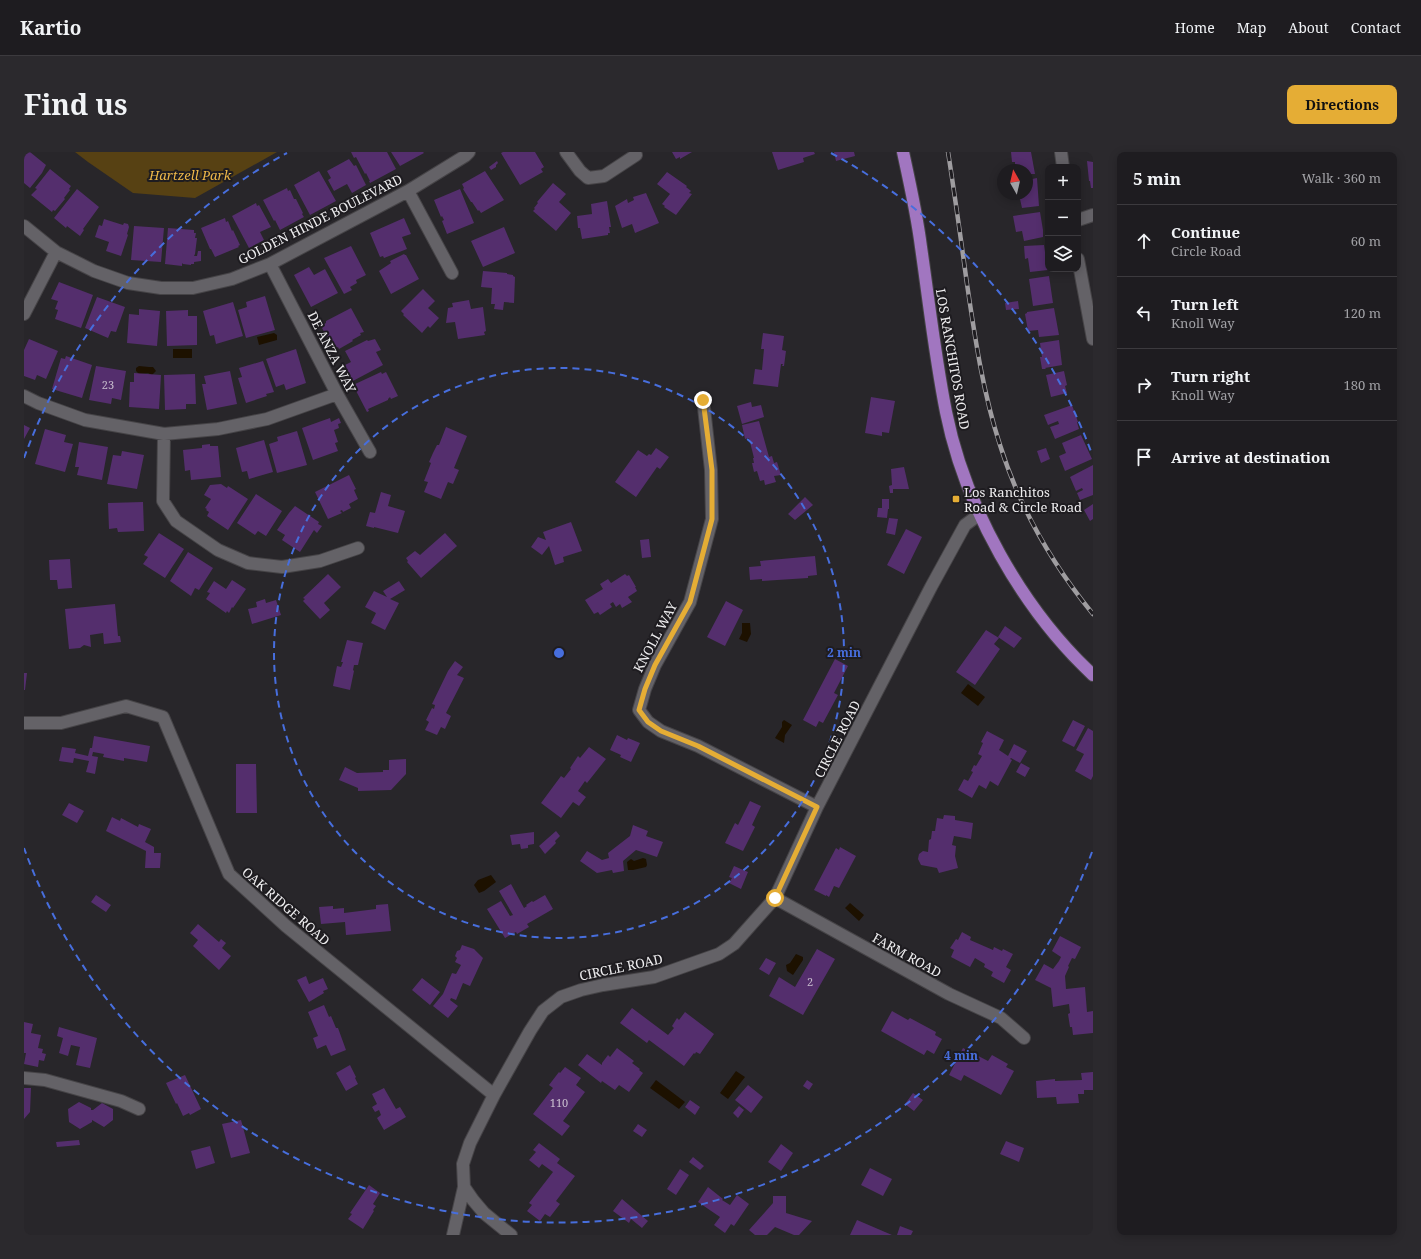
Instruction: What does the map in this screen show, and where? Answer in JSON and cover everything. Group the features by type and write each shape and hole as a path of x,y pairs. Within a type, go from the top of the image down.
{"main road":[{"name":"LOS RANCHITOS ROAD","path":"903,152 921,247 930,316 946,413 962,468 980,514 1004,561 1034,607 1061,641 1093,675"}],"street":[{"name":"GOLDEN HINDE BOULEVARD","path":"24,226 56,252 94,271 128,283 161,288 193,288 226,281 270,264 408,191 465,156 469,152"},
{"path":"566,152 580,171 588,178 604,176 636,156"},
{"path":"1061,152 1063,164"},
{"path":"408,191 452,273"},
{"path":"1081,219 1093,215"},
{"path":"24,314 56,252"},
{"name":"DE ANZA WAY","path":"270,264 337,394 370,452"},
{"path":"1080,272 1093,339"},
{"path":"24,396 38,403 86,420 164,434 218,429 267,419 337,394"},
{"name":"KNOLL WAY","path":"703,400 712,470 712,519 690,602 655,665 645,689 639,710 648,722 661,731 698,746 817,807"},
{"path":"164,434 163,501 176,521 218,550 248,563 282,567 320,561 358,548"},
{"name":"CIRCLE ROAD","path":"453,1235 464,1187 463,1164 470,1143 494,1095 543,1011 561,997 581,990 596,986 654,977 719,954 734,944 775,898 817,807 965,525 980,514"},
{"name":"OAK RIDGE ROAD","path":"24,723 61,723 126,706 163,717 229,874 286,926 494,1095"},
{"name":"FARM ROAD","path":"775,898 949,994 1001,1018 1024,1038"},
{"path":"24,1078 45,1080 121,1101 139,1108"},
{"path":"464,1187 484,1214 511,1235"}],"green space":[{"name":"Hartzell Park","path":"75,152 277,152 195,198 133,193"}],"shaded area":[{"path":"274,333 277,335 277,340 259,345 257,337"},
{"path":"173,349 192,349 192,358 173,358"},
{"path":"139,366 153,367 156,371 152,375 148,373 139,374 136,371 136,368"},
{"path":"742,623 750,623 751,634 747,642 739,639 742,633"},
{"path":"968,684 985,697 978,706 961,693"},
{"path":"784,720 792,725 785,735 784,743 775,738 782,727 782,722"},
{"path":"643,858 646,859 646,867 628,870 627,862 631,859 634,861"},
{"path":"491,875 496,882 479,893 474,885 478,880"},
{"path":"850,903 864,915 859,921 845,908"},
{"path":"796,954 803,957 803,960 793,975 787,971 786,965 790,963"},
{"path":"736,1071 745,1077 728,1099 720,1093"},
{"path":"656,1080 685,1102 679,1109 650,1088"}],"building":[{"path":"24,152 30,152 46,165 42,173 30,188 24,183"},
{"path":"351,152 387,152 396,169 370,183 366,173 365,174 356,157 354,158"},
{"path":"391,152 423,152 424,153 400,166"},
{"path":"535,152 544,167 541,169 543,172 520,185 501,153"},
{"path":"672,152 692,152 680,159 680,157 676,159"},
{"path":"772,152 814,152 815,154 803,158 804,162 778,170"},
{"path":"834,152 854,152 855,156 836,161"},
{"path":"1011,152 1031,152 1035,174 1033,174 1033,164 1015,164 1015,162 1012,162"},
{"path":"349,159 354,166 356,165 366,185 352,193 347,184 334,191 328,180 331,178 327,171"},
{"path":"497,161 498,163 496,167 491,170 489,167"},
{"path":"1087,161 1093,162 1093,188 1091,188 1089,181"},
{"path":"50,169 71,186 64,198 65,199 55,211 53,210 52,212 31,195 37,189 35,188"},
{"path":"319,171 336,201 310,215 294,185"},
{"path":"485,171 504,200 481,213 471,202 463,189 462,184"},
{"path":"667,172 687,186 686,187 691,191 689,193 692,194 676,215 662,204 670,194 657,184"},
{"path":"1037,178 1039,206 1022,208 1020,200 1033,200 1033,179"},
{"path":"553,183 566,194 559,202 571,213 556,231 533,211 538,203 537,202"},
{"path":"287,188 288,191 290,190 294,199 296,199 304,217 280,230 263,200"},
{"path":"77,189 99,207 83,229 84,230 80,236 67,226 66,228 54,218"},
{"path":"460,189 474,223 447,234 442,221 444,220 442,216 441,217 434,200"},
{"path":"646,193 659,223 635,233 632,224 622,228 615,206 627,199 628,203 634,200 633,197"},
{"path":"607,201 611,227 609,227 610,233 608,233 608,235 582,239 580,228 578,228 577,216 592,214 591,204"},
{"path":"256,203 257,206 259,205 271,227 260,232 264,240 249,248 232,216"},
{"path":"1040,212 1043,237 1024,241 1022,231 1016,232 1013,216"},
{"path":"225,218 240,245 238,246 239,247 215,257 201,228"},
{"path":"404,218 411,234 402,237 407,249 384,258 383,256 380,257 370,233"},
{"path":"104,219 123,225 124,223 128,224 128,235 121,256 106,251 109,242 95,237 99,225 102,226"},
{"path":"134,226 164,228 161,262 131,260"},
{"path":"504,227 515,253 483,267 471,241"},
{"path":"168,228 194,230 194,233 196,233 195,238 197,238 194,256 197,256 198,251 201,251 201,261 194,262 194,264 191,265 182,263 182,266 165,264"},
{"path":"1044,245 1045,270 1030,272 1028,258 1025,259 1024,246"},
{"path":"351,246 366,275 356,280 357,283 350,287 352,290 344,294 324,258"},
{"path":"404,254 406,255 419,279 391,294 379,271 391,263 390,261"},
{"path":"309,267 314,275 325,269 338,293 311,307 294,275"},
{"path":"483,271 507,273 515,277 514,303 504,302 503,310 494,309 495,304 491,304 492,288 481,287"},
{"path":"1049,276 1053,303 1033,306 1029,279"},
{"path":"59,282 93,295 81,328 55,319 58,310 55,309 58,301 51,299"},
{"path":"423,289 435,301 428,308 439,318 430,328 428,326 422,333 403,315 404,314 401,311"},
{"path":"265,296 275,330 246,338 238,310 247,307 246,302"},
{"path":"97,297 125,307 116,332 111,331 108,338 85,328"},
{"path":"469,300 471,309 483,307 486,331 484,332 485,335 458,339 455,322 446,323 448,308 453,307 452,303"},
{"path":"1018,301 1019,309 1006,310 1005,303"},
{"path":"233,302 243,336 216,344 214,335 210,336 203,311"},
{"path":"351,308 364,332 360,333 361,335 339,349 338,347 333,349 321,326 326,323 326,321"},
{"path":"1054,308 1059,335 1039,337 1038,330 1028,331 1025,314 1027,312"},
{"path":"139,309 160,311 157,346 127,343 129,314 139,315"},
{"path":"188,310 188,316 197,316 197,345 167,346 166,311"},
{"path":"763,333 784,336 782,350 786,351 784,366 781,364 778,387 753,384 755,369 762,370 764,349 761,349"},
{"path":"29,339 58,351 46,379 37,375 35,380 24,376 24,350"},
{"path":"375,339 381,350 376,352 383,365 351,382 343,366 351,362 345,351 367,340"},
{"path":"1059,340 1062,365 1042,369 1040,343"},
{"path":"296,349 306,383 286,390 284,384 276,387 266,359"},
{"path":"66,356 92,365 82,398 52,389 61,358 65,359"},
{"path":"263,361 274,392 246,403 238,378 242,377 239,368"},
{"path":"96,366 126,371 121,400 112,398 111,404 89,400"},
{"path":"230,371 237,404 207,410 202,384 206,384 204,376"},
{"path":"1064,371 1067,393 1051,397 1046,375"},
{"path":"381,372 382,374 386,372 398,396 391,399 390,397 388,400 368,409 369,411 367,412 353,385"},
{"path":"134,373 161,375 159,409 129,407 130,382 134,382"},
{"path":"195,374 196,404 186,404 186,409 165,410 164,375"},
{"path":"871,397 895,401 889,433 882,432 882,436 865,433"},
{"path":"751,402 752,407 761,405 764,417 742,424 737,406"},
{"path":"1072,405 1079,429 1055,439 1050,427 1059,424 1058,421 1048,425 1044,415"},
{"path":"330,418 331,422 339,418 341,423 338,424 339,428 334,430 338,442 335,443 338,451 313,460 302,428"},
{"path":"759,421 769,457 772,456 774,463 777,462 781,475 774,476 776,482 765,485 764,480 760,481 757,471 754,472 752,463 754,463 754,458 749,438 745,439 742,425"},
{"path":"24,425 30,428 24,439"},
{"path":"446,427 467,436 454,468 459,470 453,484 448,482 441,499 424,492 428,482 424,481 431,463 429,462 437,445 439,445"},
{"path":"45,429 66,435 64,442 73,444 65,472 35,464"},
{"path":"297,431 307,465 277,473 269,444 278,441 277,437"},
{"path":"1081,435 1092,459 1065,471 1059,456 1066,453 1062,443"},
{"path":"264,440 273,472 249,479 247,471 242,472 236,448"},
{"path":"79,442 108,447 102,480 77,475 79,467 75,467"},
{"path":"210,444 210,446 218,446 221,477 191,480 190,470 185,471 183,450 202,448 202,445"},
{"path":"656,448 669,457 660,469 657,467 636,497 615,482 638,450 647,456 649,454 651,455"},
{"path":"1046,448 1050,459 1041,463 1037,451"},
{"path":"122,451 144,455 137,489 107,484 113,455 121,456"},
{"path":"1093,465 1093,495 1080,500 1077,493 1083,490 1082,488 1076,491 1070,477"},
{"path":"904,467 909,489 893,489 893,493 890,493 889,486 892,485 891,469"},
{"path":"349,475 356,489 354,490 358,499 349,504 351,508 343,512 342,510 340,511 342,513 328,519 315,492"},
{"path":"221,484 227,488 228,486 248,499 228,530 207,516 209,512 205,508 211,499 204,495 210,485"},
{"path":"381,492 391,495 388,506 405,511 398,533 366,526 370,512 375,513"},
{"path":"256,494 282,511 266,536 258,531 255,535 237,523"},
{"path":"805,497 813,505 795,520 788,514"},
{"path":"882,499 889,499 887,518 877,517 878,508 882,508"},
{"path":"143,502 144,531 118,532 117,528 109,529 108,503"},
{"path":"1093,504 1093,519 1090,521 1084,510"},
{"path":"295,506 319,522 318,524 322,526 317,533 314,530 300,552 282,540 285,535 277,530"},
{"path":"889,518 898,519 895,535 886,533"},
{"path":"571,522 582,551 563,557 564,562 555,565 549,546 542,555 531,547 538,537 546,540 543,532"},
{"path":"906,529 922,537 904,574 887,565"},
{"path":"159,533 184,549 165,578 143,564 148,557 144,555"},
{"path":"445,533 457,546 421,578 407,562 408,561 406,558 415,551 420,555"},
{"path":"649,539 651,557 642,558 640,540"},
{"path":"188,552 213,568 199,590 195,588 191,596 170,581"},
{"path":"815,556 817,575 808,576 808,578 762,581 762,579 750,580 749,567 761,566 760,561"},
{"path":"70,559 72,588 58,589 57,580 50,580 49,560"},
{"path":"328,574 341,587 324,603 330,610 320,619 303,601 305,599 303,598"},
{"path":"625,574 627,576 629,575 637,591 628,597 632,602 622,608 620,604 616,607 613,602 610,604 612,607 600,615 598,612 594,614 585,600 603,589 600,584 608,579 611,583"},
{"path":"232,580 246,589 229,613 227,611 226,613 206,599 210,593 207,592 214,581 226,589"},
{"path":"399,581 405,590 390,599 399,603 385,630 371,623 376,613 365,607 374,591 387,597 383,591"},
{"path":"265,599 266,603 276,600 281,615 252,624 248,609 257,607 256,602"},
{"path":"726,601 743,610 725,646 707,637"},
{"path":"115,604 118,636 120,636 121,642 104,644 103,633 90,635 91,647 84,645 80,648 69,649 65,609"},
{"path":"1005,626 1022,638 1014,648 998,637"},
{"path":"986,630 999,638 994,644 1000,649 975,685 956,672"},
{"path":"347,640 363,643 358,665 354,665 350,690 333,686 337,666 341,667 343,662 341,662"},
{"path":"835,659 848,666 834,693 838,695 823,723 819,721 816,727 803,720"},
{"path":"455,661 463,667 457,675 464,678 446,713 451,716 445,729 441,727 437,735 425,730 429,722 426,720 432,708 434,709 435,705 432,704 448,671"},
{"path":"24,673 27,673 25,690 24,690"},
{"path":"1073,720 1085,726 1074,747 1062,741"},
{"path":"1088,728 1093,731 1093,776 1091,780 1075,771 1084,754 1076,750"},
{"path":"987,731 1004,740 999,750 1008,756 1014,744 1027,751 1020,763 1011,758 1010,759 1012,760 998,786 990,781 986,789 979,785 972,798 958,790 964,779 968,781 973,772 971,771 974,765 976,766 982,756 978,754 983,743 981,742"},
{"path":"617,735 627,740 628,738 640,743 631,762 610,750"},
{"path":"94,736 150,746 147,762 124,758 124,761 103,757 104,754 93,752 92,756 98,757 95,774 86,772 89,761 74,758 73,763 59,761 62,747 76,749 75,753 88,756 90,748 92,748"},
{"path":"589,747 606,759 587,783 585,781 578,791 586,797 579,806 573,802 561,818 541,803 561,776 564,778 578,756 580,758"},
{"path":"406,759 406,774 391,790 358,791 358,788 339,780 345,767 357,773 383,772 383,770 389,770 389,760"},
{"path":"1021,763 1030,768 1025,777 1016,772"},
{"path":"236,764 256,764 257,813 236,813"},
{"path":"750,801 761,806 752,825 755,827 743,851 725,843 735,823 738,825"},
{"path":"69,803 84,811 77,823 62,815"},
{"path":"944,815 955,816 955,820 973,823 971,839 954,836 952,845 956,846 955,856 958,868 939,873 937,868 921,865 918,859 919,854 923,851 928,852 929,840 931,839 932,831 935,831 937,818 943,819"},
{"path":"112,817 120,821 121,818 138,827 139,824 151,829 145,842 154,847 154,853 161,853 160,868 145,868 146,851 106,831"},
{"path":"633,825 648,831 646,836 663,842 657,857 636,850 623,861 624,871 613,873 612,870 597,873 580,861 587,851 602,860 609,858 608,853 630,836"},
{"path":"556,831 560,836 555,841 556,843 545,854 539,846"},
{"path":"534,832 534,844 528,845 528,848 521,849 520,844 512,845 510,835"},
{"path":"840,847 856,856 839,888 834,886 829,897 814,890 836,848 839,850"},
{"path":"734,866 748,872 741,889 729,883 732,878 729,877"},
{"path":"511,884 524,908 532,901 533,902 545,895 553,909 527,924 529,927 517,934 516,932 505,938 487,909 501,901 510,916 513,915 499,891"},
{"path":"96,895 111,905 106,912 91,902"},
{"path":"388,904 391,931 346,935 345,922 321,924 319,907 333,906 333,909 344,908 344,913 376,909 376,905"},
{"path":"198,924 219,942 221,939 226,943 222,948 231,956 219,970 193,946 198,940 190,933"},
{"path":"962,932 971,937 970,940 993,950 994,947 1002,951 1003,949 1013,954 1006,967 1011,970 1004,983 991,976 993,972 984,967 985,964 975,958 970,967 951,957 954,950 950,948 956,939 958,940"},
{"path":"1060,936 1081,947 1075,959 1072,958 1068,966 1069,967 1065,976 1066,989 1085,987 1087,1012 1093,1011 1093,1033 1073,1035 1068,1014 1070,1013 1069,1004 1053,1007 1051,988 1035,980 1044,964 1053,969 1059,961 1061,957 1052,951"},
{"path":"462,945 474,949 483,958 470,986 463,983 456,1000 451,998 450,1000 458,1006 448,1018 433,1006 443,994 452,973 456,974 461,965 455,962 457,958 455,956"},
{"path":"817,949 835,959 803,1015 769,996 779,977 795,987"},
{"path":"766,958 776,963 769,975 759,969"},
{"path":"306,976 309,984 323,978 328,989 309,1002 297,980"},
{"path":"422,978 440,992 430,1005 412,990"},
{"path":"324,1005 329,1017 331,1016 336,1028 338,1028 346,1050 331,1056 326,1045 317,1049 313,1038 318,1036 308,1012"},
{"path":"632,1008 668,1035 674,1028 672,1026 677,1018 679,1020 685,1012 714,1034 700,1054 696,1052 695,1054 694,1053 684,1066 649,1040 647,1043 620,1023"},
{"path":"892,1011 908,1020 910,1018 936,1032 935,1035 942,1039 934,1054 927,1050 924,1055 881,1031"},
{"path":"24,1022 33,1024 31,1033 41,1035 38,1048 43,1049 42,1053 46,1054 44,1061 39,1060 38,1067 24,1064 26,1053 24,1053"},
{"path":"59,1027 97,1038 90,1068 76,1065 80,1047 71,1045 68,1056 59,1053 63,1038 57,1036"},
{"path":"617,1048 634,1061 632,1063 643,1073 629,1092 619,1085 615,1090 602,1081 601,1083 578,1065 587,1054 602,1065 608,1055 610,1057"},
{"path":"963,1048 988,1061 992,1055 1008,1064 1006,1067 1014,1071 1001,1095 964,1075 961,1081 949,1075"},
{"path":"350,1065 358,1084 346,1091 336,1073"},
{"path":"565,1067 581,1078 576,1085 585,1092 563,1121 570,1126 562,1136 533,1114 553,1088 549,1085"},
{"path":"1093,1072 1093,1090 1084,1090 1084,1094 1078,1094 1079,1103 1057,1104 1056,1097 1037,1098 1036,1081 1055,1079 1055,1081 1082,1080 1081,1073"},
{"path":"185,1075 201,1109 190,1115 189,1113 183,1116 166,1083"},
{"path":"807,1080 813,1084 809,1090 803,1086"},
{"path":"748,1085 763,1097 751,1113 735,1100"},
{"path":"24,1088 31,1088 30,1112 24,1119"},
{"path":"384,1088 396,1109 400,1107 406,1117 384,1130 377,1118 381,1115 379,1110 375,1112 372,1107 377,1104 372,1094"},
{"path":"913,1093 923,1100 914,1111 905,1104"},
{"path":"690,1100 700,1107 695,1115 685,1107"},
{"path":"79,1102 91,1108 91,1110 102,1103 113,1109 113,1120 104,1127 92,1120 92,1122 80,1129 69,1122 68,1109"},
{"path":"739,1106 744,1110 738,1118 733,1113"},
{"path":"241,1120 250,1153 231,1158 222,1124"},
{"path":"638,1124 647,1130 642,1137 633,1131"},
{"path":"79,1140 80,1145 57,1147 56,1142"},
{"path":"1006,1141 1024,1148 1019,1162 1000,1154"},
{"path":"539,1143 560,1159 557,1163 575,1176 556,1201 560,1204 550,1217 545,1214 540,1221 527,1211 532,1205 529,1203 553,1172 542,1164 539,1168 529,1160 536,1152 533,1150"},
{"path":"781,1144 793,1153 781,1171 768,1162"},
{"path":"210,1146 215,1163 196,1169 191,1151"},
{"path":"693,1157 704,1166 700,1170 689,1162"},
{"path":"870,1168 892,1179 883,1196 861,1185"},
{"path":"680,1169 689,1175 676,1195 667,1189"},
{"path":"369,1185 380,1193 373,1204 376,1206 373,1210 374,1211 363,1229 348,1219 352,1214 350,1213"},
{"path":"708,1187 730,1205 737,1195 749,1204 734,1226 731,1224 725,1233 714,1225 720,1217 698,1202"},
{"path":"773,1196 786,1196 786,1213 812,1221 799,1235 794,1235 775,1227 767,1235 755,1235 749,1230 773,1203"},
{"path":"622,1199 648,1221 642,1228 631,1219 629,1223 613,1211"},
{"path":"857,1220 892,1235 850,1235"},
{"path":"900,1226 913,1231 911,1235 897,1235"}],"railway":[{"path":"948,152 976,345 989,406 1000,445 1017,490 1038,534 1064,575 1093,614"}],"place":[{"name":"Los Ranchitos Road & Circle Road","path":"956,499"}],"route":[{"path":"703,400 712,470 712,519 690,602 655,665 645,689 639,710 648,722 661,731 698,746 817,807 775,898"}]}
